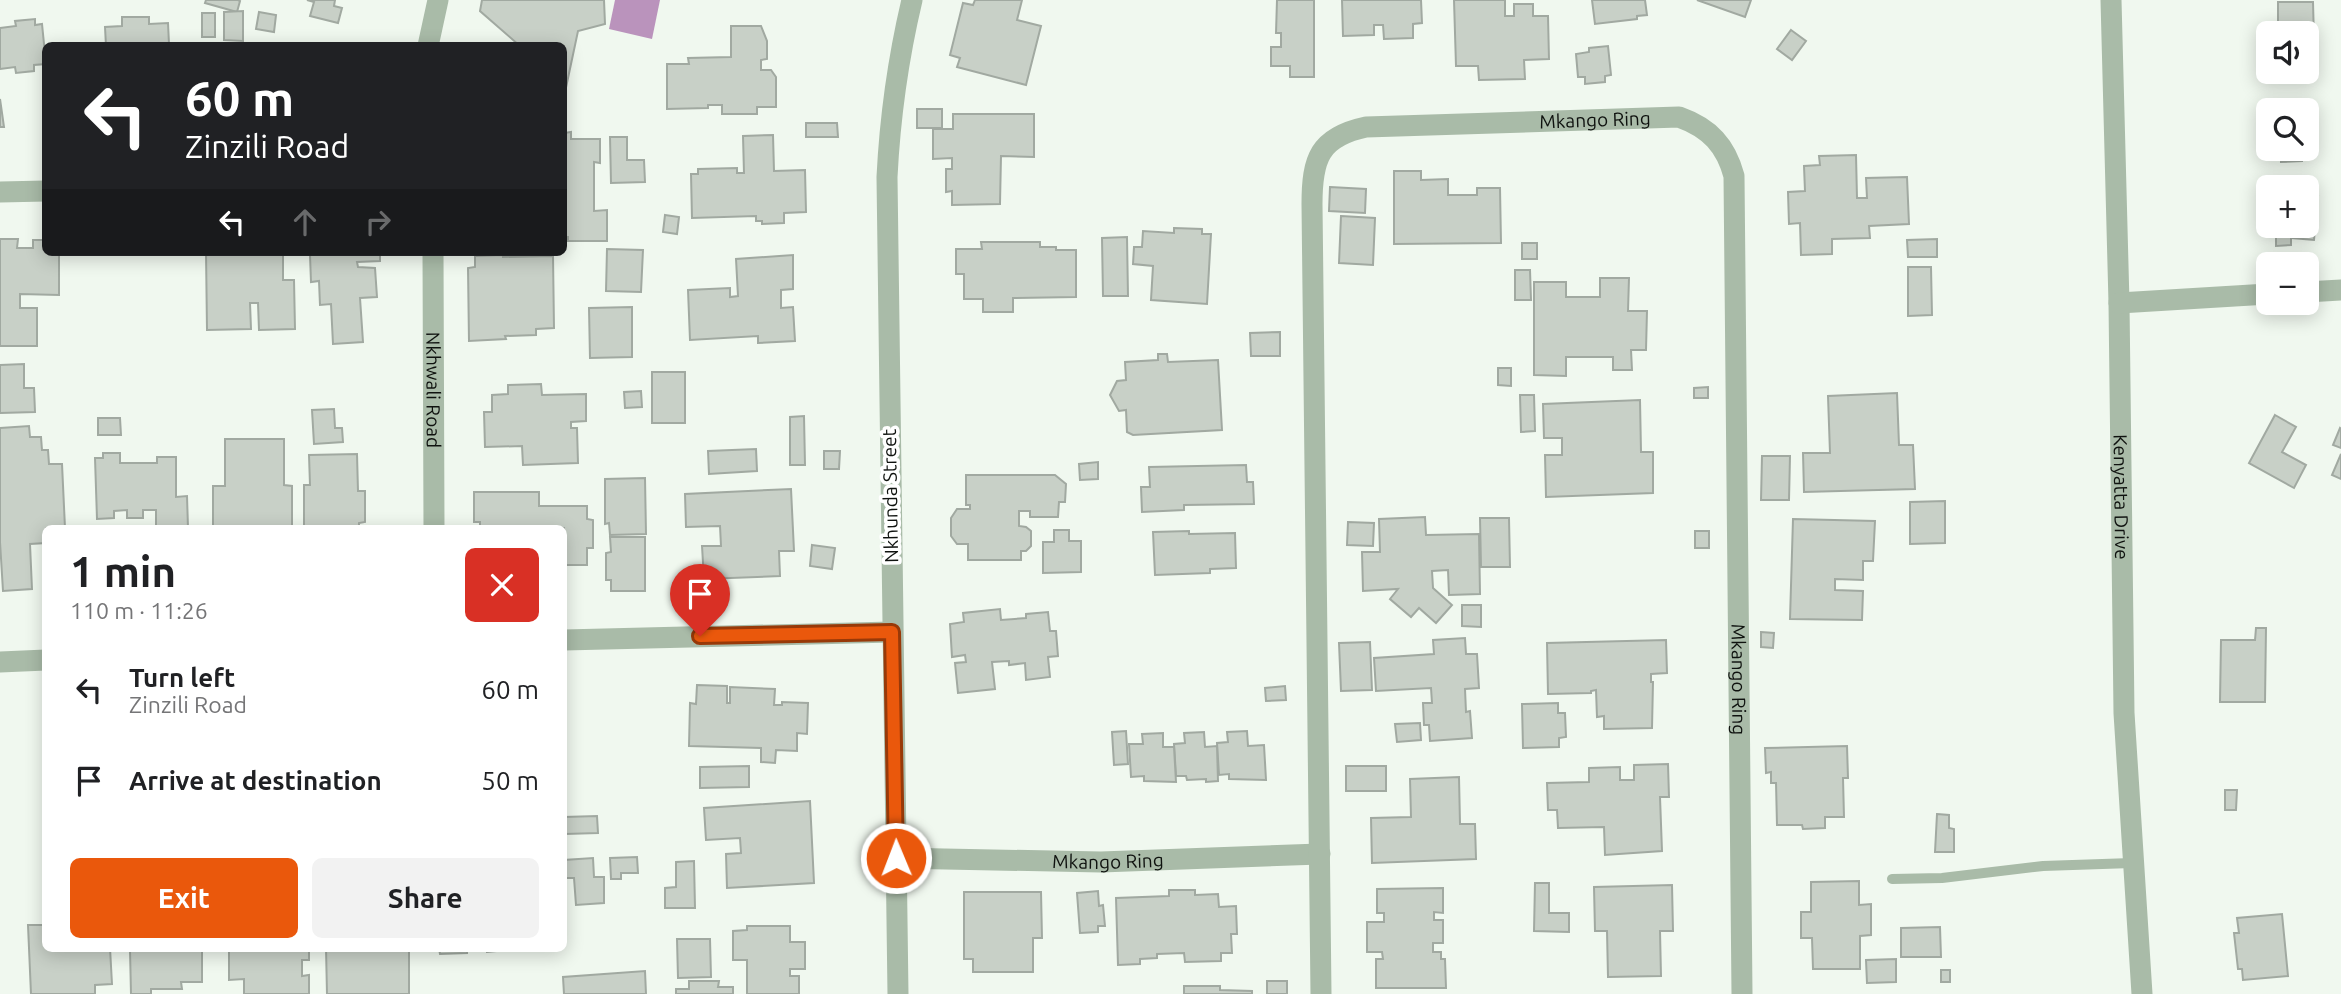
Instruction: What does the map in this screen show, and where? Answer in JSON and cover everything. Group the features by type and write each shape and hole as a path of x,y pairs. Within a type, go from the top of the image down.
{"street":[{"path":"429,42 438,0"},
{"name":"Nkhunda Street","path":"898,994 887,177 897,70 912,0"},
{"name":"Kenyatta Drive","path":"2111,0 2119,303 2124,712 2142,994"},
{"name":"Mkango Ring","path":"1321,994 1312,190 1314,170 1321,150 1343,133 1366,127 1679,117 1703,127 1720,143 1729,157 1734,176 1742,994"},
{"path":"0,192 42,191"},
{"name":"Nkhwali Road","path":"433,256 434,525"},
{"path":"2319,291 2341,290"},
{"path":"2119,303 2256,295"},
{"path":"567,640 892,632"},
{"path":"0,662 42,660"},
{"name":"Mkango Ring","path":"896,858 1101,862 1320,854"}],"lane":[{"path":"1892,879 1942,878 2043,866 2132,863"}],"shaded area":[{"path":"615,0 660,0 652,39 609,29"}],"building":[{"path":"206,0 240,1 237,12 205,3"},
{"path":"307,0 335,0 334,6 342,8 338,23 310,16 314,2"},
{"path":"482,0 604,0 605,24 578,31 567,83 567,42 515,42 480,11"},
{"path":"975,0 1022,0 1017,20 1041,26 1026,85 957,67 960,58 950,55 963,3 973,5"},
{"path":"1277,0 1314,0 1314,77 1290,77 1290,66 1271,66 1271,47 1281,47 1281,33 1276,33"},
{"path":"1342,0 1421,0 1422,23 1413,24 1413,38 1384,39 1383,25 1374,25 1374,35 1343,36"},
{"path":"1454,0 1505,0 1505,16 1514,16 1514,4 1533,4 1533,16 1548,16 1549,59 1524,60 1525,79 1479,80 1478,66 1456,66"},
{"path":"1592,0 1645,0 1647,15 1637,16 1637,19 1595,24"},
{"path":"1697,0 1751,0 1745,17"},
{"path":"2278,2 2313,2 2314,21 2278,21"},
{"path":"243,11 243,41 224,40 224,12"},
{"path":"259,12 276,15 274,32 256,29"},
{"path":"202,13 215,13 215,37 202,37"},
{"path":"122,17 149,17 149,24 168,23 169,42 106,42 105,27 122,26"},
{"path":"35,19 35,25 42,24 42,64 34,65 34,71 16,73 15,67 0,69 0,28 16,26 15,21"},
{"path":"731,26 761,26 767,41 767,59 761,60 761,70 771,70 776,77 776,107 757,107 757,114 722,114 722,105 667,109 667,64 689,64 688,58 731,57"},
{"path":"1791,30 1806,41 1792,60 1777,49"},
{"path":"1608,46 1611,75 1605,76 1605,82 1585,84 1585,77 1578,77 1576,54 1589,52 1589,48"},
{"path":"0,99 4,127 0,127"},
{"path":"917,109 942,109 942,128 917,128"},
{"path":"953,114 1034,114 1034,157 1001,156 1000,204 952,205 952,191 946,192 946,169 952,169 952,158 933,159 933,129 953,129"},
{"path":"806,123 837,123 838,137 806,137"},
{"path":"571,132 571,139 600,139 600,163 594,162 594,211 607,210 607,241 568,241 567,133"},
{"path":"773,135 774,171 805,170 806,212 784,213 784,223 762,224 762,221 756,221 756,216 692,218 691,174 698,174 698,169 737,168 737,173 744,173 743,136"},
{"path":"610,137 627,137 627,160 644,160 645,182 611,183"},
{"path":"1856,155 1857,198 1867,198 1866,178 1907,177 1909,224 1869,226 1870,238 1832,239 1832,254 1801,255 1800,223 1789,224 1788,192 1805,191 1804,166 1820,165 1819,156"},
{"path":"1394,171 1421,171 1421,180 1448,179 1448,195 1477,195 1477,188 1500,188 1501,243 1394,244"},
{"path":"1330,187 1366,189 1365,213 1329,211"},
{"path":"665,215 679,217 677,234 663,232"},
{"path":"1341,216 1375,218 1373,265 1339,263"},
{"path":"1174,228 1202,229 1202,234 1211,234 1207,304 1151,300 1153,266 1133,264 1134,247 1142,247 1143,231 1174,233"},
{"path":"1127,237 1128,296 1103,296 1102,238"},
{"path":"2276,238 2291,238 2291,245 2276,246"},
{"path":"0,239 18,239 17,248 33,248 33,240 42,240 42,256 59,256 59,295 20,294 20,308 37,308 37,346 0,346"},
{"path":"1937,239 1937,257 1908,257 1907,240"},
{"path":"981,242 1040,242 1040,247 1076,250 1076,297 1013,298 1013,312 983,312 983,299 964,299 964,274 956,274 956,249 982,249"},
{"path":"1522,243 1537,243 1537,259 1522,259"},
{"path":"607,249 643,250 641,292 606,291"},
{"path":"793,255 793,289 781,290 781,308 793,307 795,341 758,343 758,336 690,340 688,290 730,288 730,297 738,296 736,259"},
{"path":"206,256 283,256 283,280 294,280 295,329 259,330 258,303 250,303 251,329 207,330"},
{"path":"310,256 380,256 380,261 357,262 358,267 375,268 377,297 360,298 363,342 333,344 331,304 320,305 319,281 311,282"},
{"path":"475,256 553,256 554,328 536,329 536,335 469,341 468,268 475,267"},
{"path":"1908,267 1931,267 1932,315 1908,316"},
{"path":"1515,270 1530,270 1531,300 1515,300"},
{"path":"1600,278 1629,278 1628,311 1647,311 1646,350 1631,350 1632,370 1613,370 1613,357 1566,357 1566,376 1534,375 1534,282 1566,282 1566,297 1600,297"},
{"path":"632,307 632,357 590,358 589,308"},
{"path":"1280,332 1280,356 1251,356 1250,333"},
{"path":"1158,354 1167,354 1168,362 1218,360 1222,430 1133,435 1127,432 1126,410 1119,411 1110,395 1117,381 1126,380 1125,362 1158,360"},
{"path":"24,364 24,388 34,388 35,412 0,413 0,365"},
{"path":"1498,368 1511,368 1511,386 1498,385"},
{"path":"652,372 685,372 685,423 652,423"},
{"path":"541,384 542,395 586,394 586,421 571,422 571,428 577,428 578,463 523,465 522,446 485,447 484,412 492,412 492,395 508,394 508,385"},
{"path":"1708,387 1708,398 1694,398 1694,388"},
{"path":"641,391 642,407 625,408 624,392"},
{"path":"1897,393 1899,445 1913,445 1915,489 1804,492 1803,453 1830,453 1828,396"},
{"path":"1520,395 1534,395 1535,431 1521,432"},
{"path":"1640,400 1641,452 1653,452 1653,493 1546,497 1545,455 1562,455 1562,438 1544,438 1543,404"},
{"path":"334,409 335,428 342,428 343,442 314,444 312,410"},
{"path":"2275,415 2296,427 2282,452 2306,465 2294,488 2249,463"},
{"path":"804,416 805,465 790,465 790,417"},
{"path":"98,418 120,418 121,435 98,435"},
{"path":"29,426 30,437 41,437 42,450 48,450 49,464 62,464 65,525 42,525 42,543 30,544 32,589 3,591 0,428"},
{"path":"2341,429 2341,448 2333,445"},
{"path":"225,439 284,439 284,485 292,486 292,525 213,525 213,486 225,486"},
{"path":"756,449 757,471 709,474 708,451"},
{"path":"824,451 840,451 839,469 824,469"},
{"path":"103,453 120,453 120,463 157,463 157,457 176,457 176,497 187,496 188,525 156,525 156,510 143,510 143,518 127,518 127,510 114,511 114,518 97,519 95,458 103,458"},
{"path":"357,454 358,491 365,491 365,522 359,525 304,525 304,485 310,485 309,455"},
{"path":"2341,454 2341,479 2332,475"},
{"path":"1762,456 1790,456 1789,500 1761,500"},
{"path":"1098,462 1098,479 1080,480 1079,464"},
{"path":"1246,465 1247,482 1253,482 1254,504 1184,505 1184,510 1142,512 1141,487 1150,487 1149,467"},
{"path":"966,475 1055,475 1066,484 1065,502 1059,502 1058,517 1030,517 1030,511 1019,511 1019,526 1031,531 1031,546 1026,551 1021,551 1021,560 968,560 968,544 957,544 951,536 951,518 957,509 970,509 970,505 966,505"},
{"path":"645,478 646,534 610,535 609,523 605,524 605,479"},
{"path":"791,489 794,551 779,551 780,576 704,579 702,546 721,546 720,526 686,527 685,494"},
{"path":"474,492 539,492 539,506 587,506 587,519 593,520 593,548 587,548 587,565 567,565 567,525 480,525 480,522 474,522"},
{"path":"1945,501 1945,543 1910,544 1910,502"},
{"path":"1425,517 1426,535 1479,534 1480,594 1449,595 1448,570 1432,571 1433,588 1452,605 1436,623 1419,608 1411,617 1390,599 1398,589 1363,591 1362,552 1380,552 1379,519"},
{"path":"1480,518 1509,518 1510,567 1481,567"},
{"path":"1793,519 1875,521 1873,561 1863,561 1863,580 1835,579 1835,590 1863,591 1862,620 1790,619"},
{"path":"1348,522 1374,523 1373,546 1347,545"},
{"path":"1054,530 1069,530 1069,541 1081,541 1081,572 1043,573 1043,542 1054,542"},
{"path":"1189,531 1189,534 1235,533 1236,568 1210,569 1210,573 1155,575 1153,532"},
{"path":"1695,531 1709,531 1709,548 1695,548"},
{"path":"610,537 645,537 645,591 611,591 611,580 606,580 606,553 611,552"},
{"path":"812,545 835,548 832,569 810,566"},
{"path":"1462,605 1481,605 1481,627 1462,626"},
{"path":"1000,609 1001,620 1026,618 1026,614 1048,612 1050,631 1056,631 1058,656 1048,657 1050,677 1026,680 1025,663 1009,665 1009,661 992,662 995,689 958,693 955,663 966,662 965,655 952,657 950,624 964,622 963,613"},
{"path":"2256,628 2266,628 2265,702 2220,702 2221,640 2255,640"},
{"path":"1761,632 1774,633 1773,648 1761,647"},
{"path":"1465,638 1466,654 1477,654 1479,688 1465,689 1466,712 1470,711 1472,738 1430,741 1429,725 1424,725 1423,703 1432,703 1431,688 1376,691 1374,658 1434,654 1433,640"},
{"path":"1666,640 1667,673 1651,674 1652,728 1604,729 1604,716 1597,717 1596,690 1591,693 1548,694 1547,643"},
{"path":"1370,642 1372,690 1341,691 1339,643"},
{"path":"697,685 727,686 727,703 730,703 730,687 775,689 774,705 782,705 782,702 808,703 807,734 797,733 797,751 776,750 775,763 761,762 761,748 689,746 690,703 696,704"},
{"path":"1285,686 1286,700 1266,701 1265,688"},
{"path":"1558,703 1558,713 1565,713 1566,737 1559,738 1559,747 1523,748 1522,704"},
{"path":"1420,723 1421,740 1397,742 1395,724"},
{"path":"1126,731 1128,764 1114,765 1112,732"},
{"path":"1247,731 1248,746 1264,745 1266,780 1229,779 1229,774 1219,775 1217,743 1228,742 1227,732"},
{"path":"1204,732 1205,747 1217,746 1218,781 1187,780 1186,776 1176,776 1174,744 1185,743 1184,733"},
{"path":"1163,733 1163,747 1174,747 1176,782 1144,781 1144,776 1131,777 1129,744 1143,744 1142,734"},
{"path":"1847,746 1848,778 1843,778 1844,817 1825,817 1825,828 1803,829 1802,825 1777,825 1776,783 1771,783 1771,772 1766,773 1765,748"},
{"path":"1668,764 1669,797 1660,797 1662,851 1605,855 1604,827 1558,828 1557,810 1548,810 1547,783 1589,782 1589,768 1620,767 1620,780 1634,780 1634,765"},
{"path":"749,766 749,787 700,788 700,767"},
{"path":"1346,766 1386,766 1386,791 1346,791"},
{"path":"1459,777 1460,824 1475,824 1476,859 1372,863 1371,818 1411,817 1410,779"},
{"path":"2225,790 2237,790 2236,810 2225,810"},
{"path":"810,801 814,883 727,888 726,854 741,853 740,838 706,840 704,808"},
{"path":"1937,814 1949,815 1949,828 1954,829 1954,852 1935,852"},
{"path":"597,816 598,833 567,834 567,817"},
{"path":"637,857 638,873 621,873 621,879 611,879 610,858"},
{"path":"593,858 594,877 604,877 604,903 576,905 574,878 567,878 567,860"},
{"path":"694,861 695,908 665,908 665,888 676,887 676,862"},
{"path":"1859,881 1859,905 1871,904 1871,935 1860,936 1860,969 1813,969 1812,938 1801,938 1801,912 1811,912 1811,882"},
{"path":"1535,883 1549,883 1549,913 1569,913 1569,932 1534,931"},
{"path":"1672,885 1673,931 1660,931 1661,976 1608,977 1607,931 1595,931 1594,887"},
{"path":"1443,888 1443,913 1434,912 1434,920 1443,920 1443,943 1433,943 1433,952 1441,952 1441,959 1445,959 1446,988 1376,988 1376,959 1383,959 1382,952 1367,952 1367,922 1384,922 1384,913 1377,913 1377,889"},
{"path":"1169,890 1195,890 1195,895 1218,894 1219,907 1236,906 1237,934 1231,934 1232,953 1221,953 1221,961 1185,962 1184,953 1157,954 1157,958 1140,959 1140,964 1118,965 1116,898 1169,896"},
{"path":"1098,891 1099,906 1103,905 1105,926 1098,926 1098,932 1080,933 1077,893"},
{"path":"964,892 1041,892 1042,938 1033,938 1033,972 973,972 973,959 964,959"},
{"path":"2282,914 2288,976 2243,980 2242,969 2238,969 2234,933 2239,933 2237,918"},
{"path":"28,925 42,925 42,952 110,952 112,984 95,985 95,994 31,994"},
{"path":"747,926 790,926 790,942 805,942 805,969 790,969 790,976 799,976 799,994 747,994 747,960 733,960 733,931 747,930"},
{"path":"1940,927 1941,957 1901,957 1901,928"},
{"path":"677,939 710,939 711,977 678,978"},
{"path":"130,952 202,952 202,982 181,982 182,989 151,989 151,994 131,994"},
{"path":"229,952 309,952 309,960 302,960 302,976 309,975 309,994 244,994 244,979 229,980"},
{"path":"326,952 409,952 409,994 327,994"},
{"path":"440,952 467,952 467,953"},
{"path":"1896,959 1896,982 1867,983 1866,960"},
{"path":"1941,970 1950,970 1950,982 1941,982"},
{"path":"645,971 646,994 564,994 563,977"},
{"path":"689,981 719,981 718,987 733,987 733,994 676,994 676,989 689,989"},
{"path":"1267,981 1287,981 1287,994 1267,994"},
{"path":"1184,986 1220,986 1220,990 1252,991 1252,994 1184,994"}],"route":[{"path":"700,636 892,632 896,858"}]}
